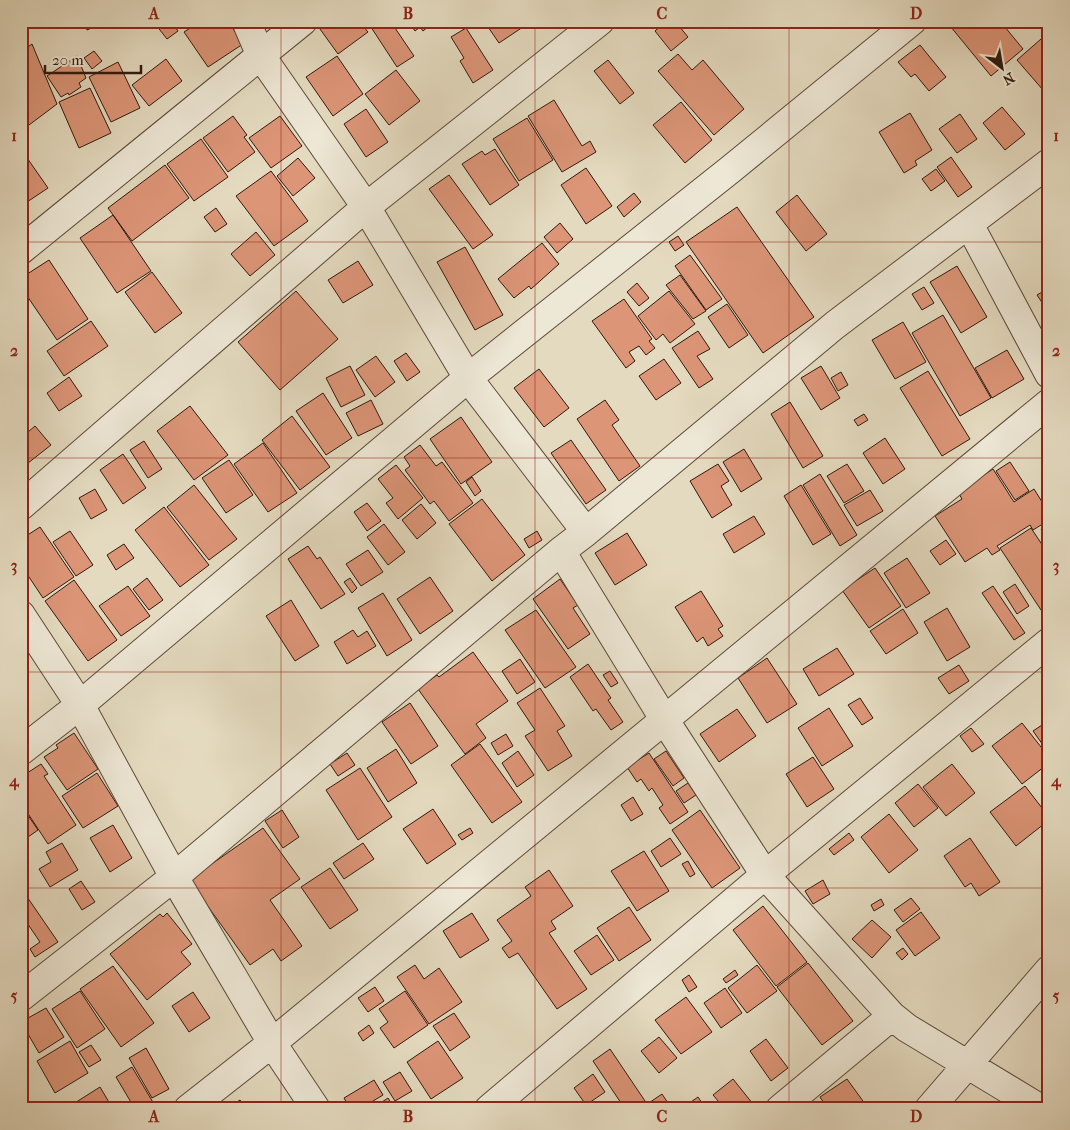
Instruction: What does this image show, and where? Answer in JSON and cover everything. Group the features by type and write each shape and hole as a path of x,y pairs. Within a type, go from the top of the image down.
{"street":[{"path":"246,21 262,56 366,207 468,378 586,532"},
{"path":"21,250 303,21"},
{"path":"21,506 366,207 600,21"},
{"path":"21,752 80,705 468,378 731,169 912,21"},
{"path":"21,997 174,877 561,550 586,532 835,325 1049,164"},
{"path":"969,224 1049,374"},
{"path":"188,1109 272,1043 1049,403"},
{"path":"561,550 664,719 765,875 892,1016 907,1028 1041,1109"},
{"path":"21,615 80,705 174,877 272,1043 316,1109"},
{"path":"489,1109 765,875 1049,642"},
{"path":"929,1109 1049,970"},
{"path":"780,1109 892,1016"}],"building":[{"path":"83,21 104,21 105,22 87,30"},
{"path":"161,21 171,21 178,31 167,39 156,25"},
{"path":"198,21 228,21 243,44 208,67 184,32 198,23"},
{"path":"331,21 359,21 368,32 338,54 320,29"},
{"path":"367,21 403,21 395,28 414,56 397,67"},
{"path":"408,21 427,21 429,26 423,31 420,27 415,31"},
{"path":"484,21 519,21 523,27 499,43"},
{"path":"666,21 675,21 688,37 671,51 655,31"},
{"path":"946,21 1000,21 1023,49 991,76"},
{"path":"466,28 493,70 473,83 460,61 464,58 451,37"},
{"path":"1041,39 1049,48 1049,85 1043,90 1017,60"},
{"path":"32,44 57,104 21,131 21,52"},
{"path":"920,45 946,77 929,91 915,74 911,77 898,62"},
{"path":"94,51 102,61 92,69 84,58"},
{"path":"678,54 692,70 703,60 744,109 714,135 658,71"},
{"path":"77,56 86,78 79,83 81,87 69,95 68,93 61,97 47,76"},
{"path":"337,56 363,94 333,116 306,77"},
{"path":"166,59 182,81 149,106 132,85"},
{"path":"608,60 634,93 620,104 594,71"},
{"path":"118,62 140,108 111,122 89,77"},
{"path":"396,70 420,101 389,125 365,94"},
{"path":"90,88 111,133 79,148 59,102"},
{"path":"554,100 582,146 590,141 596,152 562,172 528,116"},
{"path":"681,102 712,140 685,163 653,125"},
{"path":"1002,107 1025,134 1005,150 983,123"},
{"path":"366,109 388,142 366,157 344,124"},
{"path":"910,113 932,150 915,161 917,165 904,173 879,132"},
{"path":"960,114 977,139 957,153 939,129"},
{"path":"233,116 247,135 244,137 255,152 228,172 203,138"},
{"path":"280,116 302,146 271,168 249,138"},
{"path":"527,118 553,160 519,181 493,139"},
{"path":"201,139 228,177 194,201 167,164"},
{"path":"495,149 519,185 490,205 462,164 482,151 485,155"},
{"path":"25,155 48,188 24,204 21,200 21,157"},
{"path":"951,157 972,187 958,197 937,167"},
{"path":"298,158 315,178 293,196 277,176"},
{"path":"165,165 189,198 132,241 108,208"},
{"path":"586,168 612,206 586,224 561,185"},
{"path":"936,169 945,181 931,191 922,179"},
{"path":"271,171 308,221 274,246 236,196"},
{"path":"449,175 493,235 473,249 429,189"},
{"path":"634,193 641,202 624,217 617,207"},
{"path":"797,195 827,234 806,251 776,212"},
{"path":"737,207 814,317 763,353 686,242"},
{"path":"216,208 227,224 215,232 204,217"},
{"path":"113,215 151,271 117,293 80,238"},
{"path":"560,223 573,239 557,253 544,237"},
{"path":"256,232 275,255 250,276 231,254"},
{"path":"678,236 684,245 675,251 669,242"},
{"path":"542,243 559,264 531,289 529,286 514,298 498,279"},
{"path":"465,247 503,315 475,330 437,262"},
{"path":"690,255 722,299 706,310 675,266"},
{"path":"49,260 88,319 57,340 21,287 21,278"},
{"path":"358,261 373,285 343,303 328,280"},
{"path":"957,266 987,317 961,333 930,282"},
{"path":"152,272 182,313 155,333 125,292"},
{"path":"680,275 706,311 693,319 666,285"},
{"path":"637,283 649,298 639,306 627,292"},
{"path":"924,287 934,303 922,310 912,294"},
{"path":"1049,288 1049,313 1037,295"},
{"path":"296,291 338,339 280,390 238,342"},
{"path":"669,291 695,324 670,343 663,334 656,340 638,316"},
{"path":"624,299 652,339 649,341 655,348 646,355 639,346 629,352 635,361 626,368 592,321"},
{"path":"727,304 748,335 729,348 708,317"},
{"path":"943,315 991,398 960,416 912,333"},
{"path":"91,321 108,346 64,376 47,351"},
{"path":"903,322 926,362 895,379 872,340"},
{"path":"698,331 710,349 697,356 713,379 699,388 672,348"},
{"path":"1007,350 1024,379 992,398 975,368"},
{"path":"406,353 420,372 407,381 394,361"},
{"path":"376,356 395,382 375,397 356,370"},
{"path":"664,359 681,383 656,400 639,376"},
{"path":"350,366 365,395 341,407 326,378"},
{"path":"821,366 840,398 821,410 801,378"},
{"path":"539,369 569,408 544,427 514,388"},
{"path":"928,371 970,439 942,456 900,388"},
{"path":"841,372 848,385 838,391 831,378"},
{"path":"69,377 82,396 59,411 47,393"},
{"path":"323,393 352,438 326,455 296,411"},
{"path":"371,400 383,424 358,436 346,413"},
{"path":"605,400 619,420 612,425 640,466 619,481 577,419"},
{"path":"790,402 823,456 803,468 771,414"},
{"path":"190,406 228,455 194,480 157,431"},
{"path":"864,414 868,420 858,426 854,420"},
{"path":"292,416 330,467 300,490 262,440"},
{"path":"461,417 492,462 461,484 430,439"},
{"path":"35,426 51,445 23,467 21,465 21,438"},
{"path":"885,438 905,469 883,484 863,453"},
{"path":"571,440 606,490 586,504 551,453"},
{"path":"144,441 162,469 148,478 130,450"},
{"path":"263,443 297,493 268,512 234,464"},
{"path":"420,445 436,466 442,462 473,503 449,521 434,501 430,504 405,470 410,466 404,457"},
{"path":"744,449 762,479 741,492 723,462"},
{"path":"123,454 146,488 123,504 100,470"},
{"path":"229,460 253,495 226,513 202,478"},
{"path":"1010,462 1029,491 1015,500 996,471"},
{"path":"718,464 729,481 721,486 732,505 712,518 690,481"},
{"path":"847,464 864,491 844,503 827,476"},
{"path":"396,465 423,498 398,519 386,503 393,498 378,479"},
{"path":"993,469 1014,502 1034,489 1049,513 1049,520 1033,530 1030,525 997,546 1000,550 992,555 987,548 965,562 935,516 962,499 958,492"},
{"path":"820,474 857,535 840,546 803,485"},
{"path":"472,477 481,491 475,496 466,482"},
{"path":"194,485 237,539 209,560 167,507"},
{"path":"801,485 831,534 813,545 784,496"},
{"path":"95,489 107,510 91,519 79,498"},
{"path":"870,490 883,511 857,526 844,505"},
{"path":"482,499 525,555 492,581 449,524"},
{"path":"367,503 381,521 367,531 354,512"},
{"path":"421,504 436,523 417,539 402,520"},
{"path":"164,507 209,565 180,587 135,530"},
{"path":"754,516 765,534 734,553 723,534"},
{"path":"384,524 405,552 388,565 367,537"},
{"path":"1049,524 1049,542 1041,529"},
{"path":"40,527 74,577 43,598 21,565 21,536 23,538"},
{"path":"1031,528 1049,555 1049,609 1043,613 1000,548"},
{"path":"70,531 93,565 76,576 53,542"},
{"path":"537,531 542,540 529,548 524,539"},
{"path":"627,533 647,565 615,585 595,553"},
{"path":"946,540 956,554 940,565 930,551"},
{"path":"124,544 134,558 116,570 107,555"},
{"path":"308,546 317,559 320,557 345,594 321,609 288,559"},
{"path":"368,550 383,572 361,586 346,564"},
{"path":"907,558 930,593 906,608 884,573"},
{"path":"875,568 901,606 869,628 842,590"},
{"path":"430,577 453,611 420,634 397,599"},
{"path":"147,578 163,600 149,610 133,589"},
{"path":"350,578 357,588 352,593 344,582"},
{"path":"560,579 578,605 573,608 590,634 568,649 533,599"},
{"path":"74,580 117,640 88,661 45,601"},
{"path":"1015,584 1029,606 1017,614 1003,592"},
{"path":"128,586 150,616 121,636 99,606"},
{"path":"993,586 1025,633 1014,640 982,593"},
{"path":"701,591 723,626 718,629 723,636 708,646 703,637 697,642 675,607"},
{"path":"383,593 412,640 387,656 358,608"},
{"path":"291,600 319,646 295,661 266,616"},
{"path":"947,608 970,647 947,661 924,622"},
{"path":"903,609 918,633 886,654 870,631"},
{"path":"536,610 576,667 545,688 505,630"},
{"path":"353,630 358,637 367,631 376,646 347,664 334,642"},
{"path":"837,648 854,674 819,696 803,669"},
{"path":"473,652 508,701 476,724 486,738 465,754 418,689 437,675 439,677"},
{"path":"767,658 797,704 767,723 738,678"},
{"path":"520,659 535,682 517,694 502,671"},
{"path":"588,664 611,698 608,700 623,722 611,730 596,709 593,711 570,677"},
{"path":"959,665 969,681 949,694 938,678"},
{"path":"610,671 618,683 611,687 603,675"},
{"path":"540,688 565,726 557,731 572,756 548,771 525,736 535,730 517,703"},
{"path":"860,698 873,718 862,725 848,705"},
{"path":"410,703 438,746 411,764 382,722"},
{"path":"829,708 853,746 822,766 798,728"},
{"path":"737,709 756,736 719,762 700,734"},
{"path":"1048,721 1049,741 1043,745 1033,731"},
{"path":"1022,723 1049,757 1049,763 1022,784 992,746"},
{"path":"971,728 984,744 972,752 960,736"},
{"path":"74,733 98,769 67,790 44,757 58,748 56,745"},
{"path":"506,734 513,746 498,755 491,743"},
{"path":"480,744 522,802 492,823 451,765"},
{"path":"396,749 417,783 388,802 367,768"},
{"path":"518,751 534,775 517,787 502,763"},
{"path":"666,751 684,778 673,786 654,759"},
{"path":"347,753 355,765 338,776 330,764"},
{"path":"649,753 688,812 670,824 659,808 663,805 652,788 649,791 641,779 637,782 627,767"},
{"path":"813,757 834,789 807,807 786,774"},
{"path":"41,764 48,774 44,776 76,825 48,844 21,803 21,777"},
{"path":"952,764 975,793 946,816 923,787"},
{"path":"360,768 392,817 358,840 326,790"},
{"path":"97,773 118,806 83,828 62,796"},
{"path":"688,783 696,795 684,803 676,791"},
{"path":"918,784 938,808 914,827 895,803"},
{"path":"1025,786 1049,817 1049,820 1016,846 990,812"},
{"path":"633,797 643,814 631,821 621,805"},
{"path":"21,805 38,830 21,842"},
{"path":"433,809 456,844 427,864 403,829"},
{"path":"282,810 299,837 283,848 265,821"},
{"path":"700,810 740,868 712,888 672,830"},
{"path":"889,814 918,850 889,873 861,837"},
{"path":"113,825 132,858 110,872 90,838"},
{"path":"263,828 300,879 270,900 302,946 281,961 273,949 250,965 189,880"},
{"path":"470,828 473,833 462,840 458,835"},
{"path":"849,833 854,840 834,855 829,849"},
{"path":"670,838 681,854 661,867 651,851"},
{"path":"970,838 1000,882 979,896 971,883 965,887 944,856"},
{"path":"62,843 78,870 50,887 39,869 51,862 46,852"},
{"path":"363,843 374,859 344,879 333,863"},
{"path":"644,851 669,891 637,911 611,871"},
{"path":"688,861 695,874 690,877 682,864"},
{"path":"330,868 358,910 330,929 301,887"},
{"path":"549,870 573,906 551,921 556,929 549,933 587,989 557,1009 518,953 509,958 502,948 512,941 497,920 531,896 525,887"},
{"path":"823,880 830,894 813,904 805,891"},
{"path":"81,881 95,902 82,910 69,889"},
{"path":"21,888 58,942 35,957 30,949 40,942 21,914"},
{"path":"911,898 920,909 903,922 894,910"},
{"path":"881,899 884,905 874,911 871,905"},
{"path":"763,906 807,962 776,986 733,930"},
{"path":"629,907 651,940 619,961 597,928"},
{"path":"921,912 940,938 915,956 896,930"},
{"path":"167,913 192,944 181,952 191,964 147,1000 110,954 160,914 163,917"},
{"path":"472,913 489,940 460,958 443,931"},
{"path":"872,920 891,937 872,958 852,939"},
{"path":"597,935 614,960 591,975 574,951"},
{"path":"903,948 908,954 902,960 896,953"},
{"path":"808,963 853,1021 822,1045 777,987"},
{"path":"415,965 424,979 439,968 462,1002 429,1024 397,977"},
{"path":"757,965 777,991 747,1013 728,988"},
{"path":"113,966 154,1023 121,1047 80,989"},
{"path":"735,970 738,975 726,983 723,979"},
{"path":"689,975 697,987 689,992 682,980"},
{"path":"375,987 384,1001 368,1012 358,998"},
{"path":"725,988 742,1013 721,1028 704,1003"},
{"path":"80,991 105,1029 77,1048 52,1009"},
{"path":"405,991 428,1025 394,1048 380,1028 388,1022 379,1009"},
{"path":"193,992 210,1018 189,1032 172,1006"},
{"path":"686,997 712,1032 681,1054 655,1020"},
{"path":"46,1008 64,1037 39,1053 21,1022"},
{"path":"454,1013 470,1037 450,1051 433,1026"},
{"path":"369,1025 374,1033 363,1041 358,1033"},
{"path":"659,1037 677,1058 659,1073 641,1051"},
{"path":"766,1039 788,1068 771,1081 750,1051"},
{"path":"70,1041 88,1073 55,1093 37,1061"},
{"path":"438,1041 463,1078 431,1099 407,1062"},
{"path":"91,1045 101,1060 89,1067 79,1052"},
{"path":"146,1048 169,1089 152,1098 129,1058"},
{"path":"610,1049 645,1101 633,1109 625,1109 593,1061"},
{"path":"132,1067 154,1104 145,1109 135,1109 116,1077"},
{"path":"400,1072 412,1091 395,1101 383,1082"},
{"path":"593,1074 605,1092 586,1105 574,1088"},
{"path":"733,1079 753,1104 748,1109 725,1109 713,1095"},
{"path":"847,1079 868,1108 828,1109 820,1097"},
{"path":"374,1080 383,1095 360,1109 350,1109 344,1098"},
{"path":"100,1087 113,1109 72,1109 70,1106"},
{"path":"662,1094 672,1109 640,1109"},
{"path":"698,1097 706,1109 681,1109"},
{"path":"388,1098 395,1109 385,1109 382,1102"},
{"path":"240,1100 246,1109 226,1109"}]}
